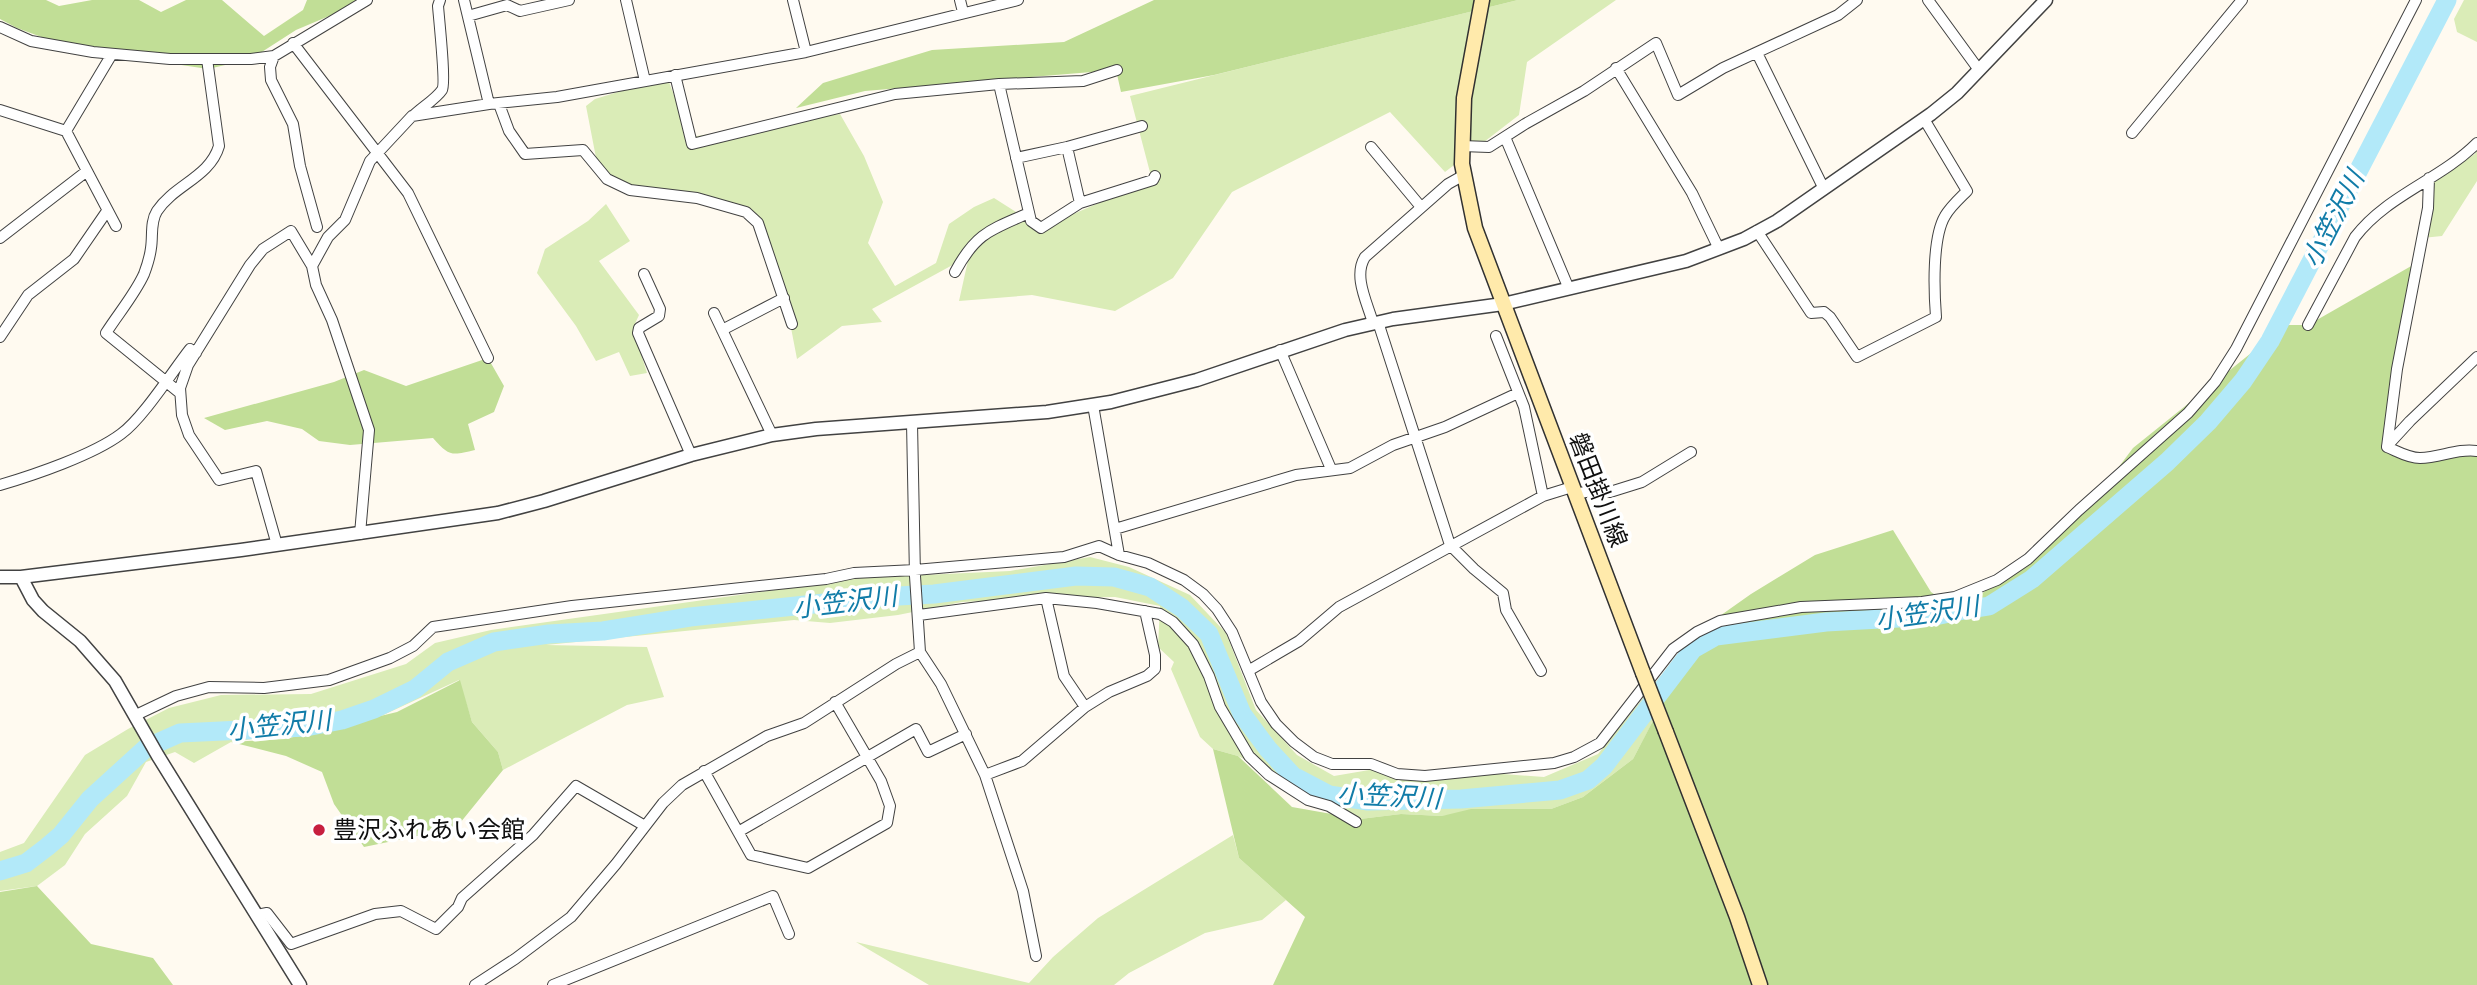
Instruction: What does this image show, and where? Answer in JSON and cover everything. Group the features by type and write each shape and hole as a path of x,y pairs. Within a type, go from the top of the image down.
{"main road":[{"name":"磐田掛川線","path":"1482,0 1464,98 1462,146 1464,175 1475,228 1737,917 1759,985"}],"street":[{"path":"0,27 32,41 112,54 251,59 274,57 367,0"},
{"path":"312,266 328,237 345,220 370,161 412,116 443,89 445,79 441,57 438,6 440,0"},
{"path":"464,0 494,104 525,154 583,150 607,179 629,190 697,198 746,212 758,223 792,324"},
{"path":"467,16 507,5 520,11 569,0"},
{"path":"626,0 645,80"},
{"path":"793,0 806,52"},
{"path":"960,0 963,12"},
{"path":"412,116 557,97 806,52 1018,0"},
{"path":"1462,146 1489,147 1584,91 1656,43 1678,95 1723,68 1838,15 1857,0"},
{"path":"1928,0 1979,71"},
{"path":"2132,133 2242,0"},
{"path":"136,715 176,696 209,687 264,688 329,680 390,658 413,646 433,627 572,606 826,579 854,573 915,573 1064,557 1099,547 1148,563 1184,580 1203,594 1232,632 1261,702 1276,724 1314,757 1332,764 1371,764 1397,774 1425,776 1547,765 1574,757 1600,743 1673,649 1697,632 1720,621 1801,607 1922,602 1955,597 1997,580 2028,559 2188,413 2214,382 2241,338 2416,0"},
{"path":"0,577 21,577 276,545 498,513 544,502 691,455 772,435 816,429 1047,412 1093,405 1197,380 1345,330 1503,304 1686,261 1757,231 1824,189 1924,120 1979,71 2043,1"},
{"path":"293,43 408,193 488,358"},
{"path":"1757,52 1824,189"},
{"path":"66,131 112,54"},
{"path":"274,57 270,67 271,80 293,124 300,166 317,227"},
{"path":"180,393 106,333 143,276 151,250 152,222 157,212 191,178 209,167 215,159 219,146 207,59"},
{"path":"1616,68 1692,193 1719,249"},
{"path":"675,75 692,144 895,94 999,84 1083,81 1117,70"},
{"path":"999,84 1031,221 1041,228 1080,203 1153,180 1155,176"},
{"path":"0,110 66,131 116,226"},
{"path":"1757,231 1811,313 1824,312 1830,317 1857,357 1936,317 1934,280 1939,234 1944,217 1967,191 1924,120"},
{"path":"1016,158 1067,147 1142,125"},
{"path":"1505,137 1569,289"},
{"path":"2308,326 2364,225 2389,202 2451,165 2477,143"},
{"path":"1067,147 1080,203"},
{"path":"1371,147 1421,207"},
{"path":"0,238 87,171"},
{"path":"1464,175 1448,184 1365,257 1359,274 1450,545 1503,593 1506,610 1541,671"},
{"path":"2387,447 2397,369 2428,208 2430,178"},
{"path":"0,337 28,295 74,259 107,211"},
{"path":"955,272 977,239 1029,214"},
{"path":"276,545 256,471 219,480 189,435 181,415 180,393 188,365 250,265 263,249 291,231 312,266 316,285 332,320 369,430 360,534"},
{"path":"644,274 660,309 659,316 639,328 638,333 691,455"},
{"path":"722,330 783,298"},
{"path":"714,313 772,435"},
{"path":"1496,336 1524,407 1543,496"},
{"path":"0,485 32,475 121,435 136,420 190,349 195,353"},
{"path":"1280,350 1331,470"},
{"path":"2387,447 2410,421 2477,357"},
{"path":"1115,529 1296,475 1350,468 1393,445 1445,427 1518,393"},
{"path":"1093,405 1119,555"},
{"path":"912,423 915,573 920,652 941,684 985,775 1023,891 1036,956"},
{"path":"2387,447 2409,457 2420,458 2459,450 2477,451"},
{"path":"1248,671 1299,641 1339,607 1543,496 1573,491 1610,492 1642,482 1691,452"},
{"path":"21,577 33,600 43,611 80,641 104,666 300,985"},
{"path":"919,613 1046,598 1160,614 1173,622 1193,644 1209,676 1220,707 1249,756 1269,775 1308,800 1329,806 1356,822"},
{"path":"1046,598 1064,676 1085,707"},
{"path":"985,775 1022,761 1085,707 1109,692 1147,676 1155,669 1155,655 1145,611"},
{"path":"475,985 515,960 571,917 663,803 682,785 767,736 804,723 895,664 920,652"},
{"path":"704,771 751,855 808,868 887,822 890,806 881,781 835,702"},
{"path":"738,832 916,729 928,752 966,734"},
{"path":"257,915 267,913 291,944 375,914 401,911 436,929 458,907 462,898 533,835 576,786 645,826"},
{"path":"553,985 773,896 789,934"}],"green space":[{"path":"0,0 46,0 59,6 92,0 139,0 161,12 186,0 222,0 264,36 303,10 307,0 367,0 296,30 251,59 208,69 74,49 0,19"},
{"path":"1154,0 1518,0 1214,75 1121,92 1116,70 865,91 796,108 823,83 932,50 1064,42"},
{"path":"1518,0 1616,0 1527,62 1519,115 1445,172 1390,112 1232,192 1173,278 1115,311 1032,295 959,301 969,256 872,309 882,322 842,326 797,359 787,307 760,229 746,212 719,204 630,190 598,168 586,106 595,99 667,77 690,137 840,114 864,156 883,202 868,243 895,286 936,263 949,224 974,207 994,198 1041,228 1152,180 1130,96"},
{"path":"2464,0 2477,0 2477,42 2457,32 2454,19"},
{"path":"2477,149 2477,181 2442,236 2422,238 2429,183 2475,154"},
{"path":"606,204 630,241 599,261 639,315 633,328 647,373 630,376 619,352 596,361 576,326 537,273 545,249 588,221"},
{"path":"2413,265 2387,446 2418,458 2477,451 2477,985 1273,985 1305,917 1239,858 1213,749 1238,756 1292,807 1360,819 1401,814 1442,816 1471,809 1551,809 1583,797 1633,759 1667,694 1683,642 1751,594 1815,555 1893,530 1931,592 1959,611 2019,565 2118,468 2133,448 2286,325 2308,325"},
{"path":"488,358 504,386 494,412 468,424 475,450 467,452 451,453 433,438 350,445 319,441 302,429 267,421 225,430 204,418 334,382 364,370 406,386"},
{"path":"1090,557 1129,567 1190,595 1226,633 1256,710 1297,755 1334,776 1381,768 1413,775 1476,772 1544,777 1598,754 1672,662 1651,725 1633,759 1583,797 1551,809 1442,816 1401,814 1360,819 1238,756 1213,749 1200,737 1171,669 1174,662 1158,647 1160,606 1115,597 962,602 898,615 830,623 794,620 546,645 647,647 664,697 627,705 503,770 498,752 472,722 459,680 366,723 231,742 194,763 175,752 146,762 127,796 85,834 65,865 37,886 0,891 0,852 24,843 85,755 169,708 221,695 311,694 406,664 435,643 491,630 859,578 1010,571"},
{"path":"460,680 472,722 498,752 503,770 456,828 364,847 334,804 322,772 286,756 231,742 285,739 397,712"},
{"path":"1233,835 1239,858 1286,900 1262,920 1205,933 1129,973 1114,985 929,985 856,942 1029,983 1053,957 1098,918"},
{"path":"37,886 91,944 153,958 173,985 0,985 0,892"}],"waterway":[{"name":"小笠沢川","path":"0,871 26,863 47,847 61,835 90,799 146,748 180,733 306,727 342,720 374,709 415,689 448,662 494,642 549,634 603,631 690,617 934,594 1076,576 1114,577 1150,587 1182,608 1209,634 1242,714 1268,749 1293,776 1329,795 1368,801 1461,799 1560,790 1588,780 1604,766 1693,649 1716,636 1826,622 1935,616 1989,606 2032,579 2167,462 2208,422 2243,381 2270,341 2447,0"}],"place":[{"name":"豊沢ふれあい会館","path":"319,830"}]}
